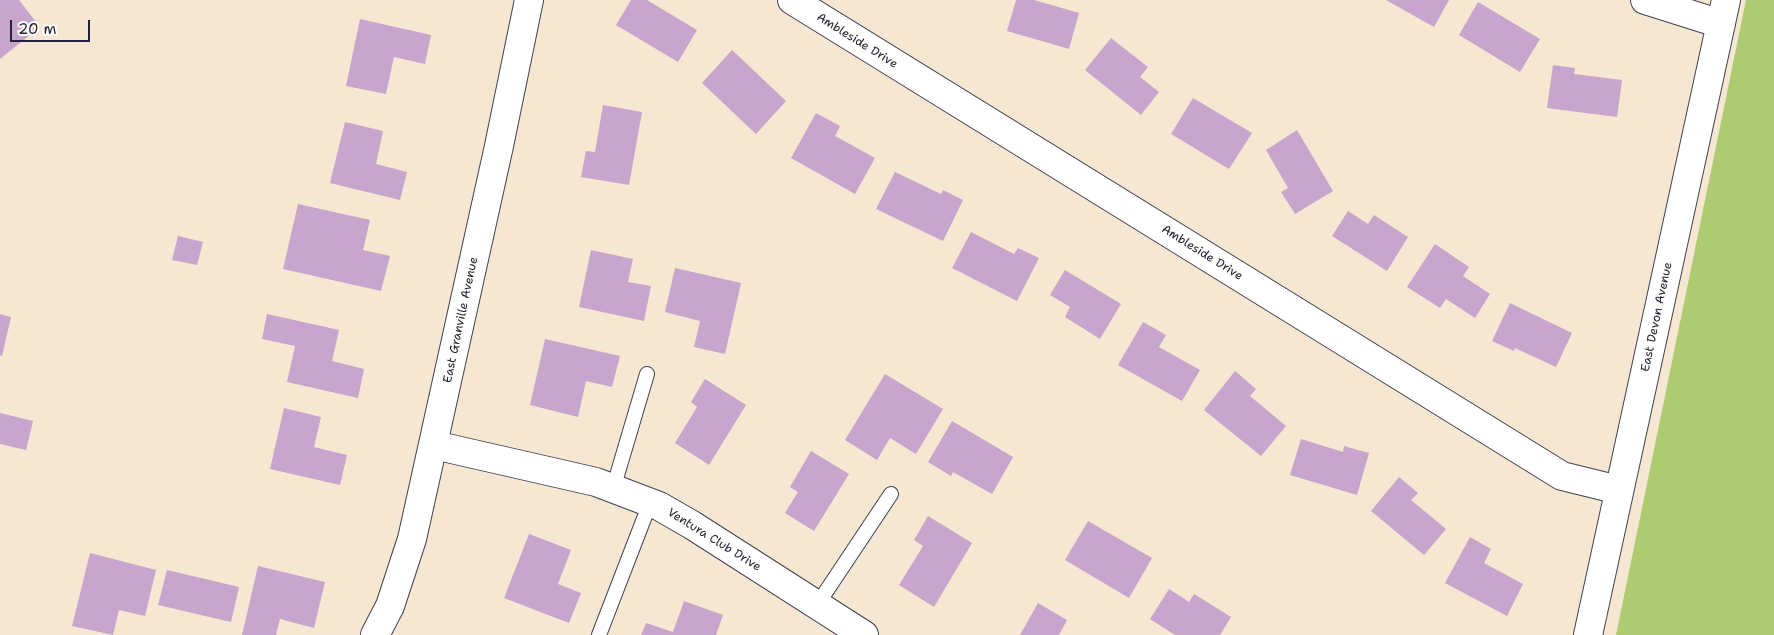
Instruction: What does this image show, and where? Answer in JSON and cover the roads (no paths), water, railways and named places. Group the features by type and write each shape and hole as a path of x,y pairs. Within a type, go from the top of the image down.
{"street":[{"name":"East Granville Avenue","path":"375,635 390,606 412,539 434,445 529,0"},
{"name":"Ambleside Drive","path":"792,0 1562,476 1619,490"},
{"path":"1645,0 1723,12"},
{"name":"East Devon Avenue","path":"1588,635 1723,12"},
{"name":"Ventura Club Drive","path":"434,445 596,482 650,503 692,525 864,635"}],"lane":[{"path":"613,489 647,374"},
{"path":"817,604 891,494"},
{"path":"599,635 650,503"}]}
